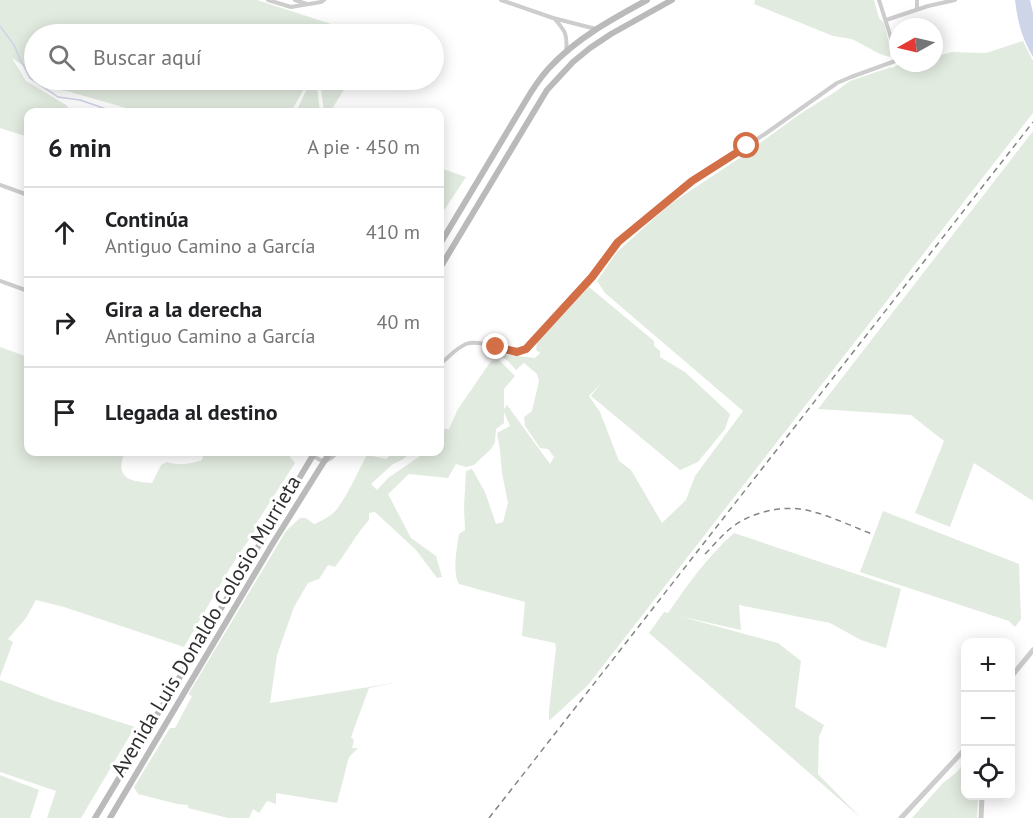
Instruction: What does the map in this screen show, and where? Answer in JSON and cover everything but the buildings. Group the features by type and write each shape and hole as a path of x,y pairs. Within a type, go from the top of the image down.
{"main road":[{"path":"444,237 507,131 549,68 565,52 596,29 647,0"},
{"path":"444,261 547,90 573,62 590,48 672,0"},
{"path":"507,131 518,138"},
{"name":"Avenida Luis Donaldo Colosio Murrieta","path":"95,818 313,456"},
{"name":"Avenida Luis Donaldo Colosio Murrieta","path":"110,818 256,571 328,456"}],"street":[{"path":"268,0 291,7 308,2"},
{"path":"295,0 308,2 324,0"},
{"path":"501,0 553,18 596,29"},
{"path":"655,0 660,7"},
{"path":"879,0 889,30"},
{"path":"917,0 917,9"},
{"path":"886,20 917,9 955,0"},
{"path":"553,18 567,36 565,52"},
{"path":"444,361 463,346 474,342 512,351 524,351 592,277 618,242 692,181 765,134 837,83 889,63"},
{"path":"0,185 24,194"},
{"path":"0,281 24,290"},
{"path":"316,456 324,462 334,456"},
{"path":"1015,673 1033,650"},
{"path":"901,818 961,753"},
{"path":"981,818 982,800"}],"shaded area":[{"path":"0,0 257,0 331,24 24,24 24,66 12,58 24,78 24,90 41,90 69,108 24,108 24,136 0,128"},
{"path":"755,0 874,0 879,18 884,23 889,43 889,57 852,39 833,36 754,4"},
{"path":"1023,41 1033,61 1033,113 588,685 549,721 555,643 522,636 525,602 459,584 456,573 459,534 465,530 466,471 472,469 485,492 496,524 503,522 508,503 497,433 510,426 504,412 504,423 496,429 495,442 474,465 466,467 456,464 448,478 409,474 388,494 411,538 436,556 442,577 437,578 416,550 375,512 369,513 369,520 335,567 328,565 319,579 308,583 294,607 277,655 270,703 400,682 369,688 351,737 354,740 352,748 358,748 349,757 337,803 276,793 276,804 267,801 259,813 253,809 249,818 228,818 188,808 188,805 138,794 134,787 170,728 175,728 192,696 189,693 286,531 300,518 306,518 314,524 335,511 366,456 386,459 390,456 407,456 393,464 371,484 377,490 388,478 420,456 444,456 444,429 449,429 458,409 491,361 499,360 515,376 504,389 504,409 507,405 550,464 554,457 548,449 540,448 525,426 524,417 532,411 539,381 537,374 524,363 516,370 498,354 535,358 540,353 536,350 537,342 589,287 654,341 654,346 660,351 660,357 685,372 730,414 725,429 698,462 680,470 591,396 601,383 589,396 600,412 619,461 631,470 662,523 686,500 695,476 743,411 605,293 597,281 617,252 669,205 850,81 889,68 889,72 943,72 943,54 952,52 986,53"},
{"path":"59,90 303,90 293,108 126,108"},
{"path":"306,90 317,90 320,108 298,108"},
{"path":"321,90 344,90 332,108 324,108"},
{"path":"1033,131 1033,501 974,463 950,527 915,513 944,441 911,415 818,409"},
{"path":"444,169 466,177 444,210"},
{"path":"0,347 24,356 24,456 124,456 121,467 126,476 137,481 152,483 161,465 167,462 189,463 202,460 203,456 289,456 295,463 256,524 256,529 230,568 184,647 64,607 36,600 26,618 8,639 13,642 0,677"},
{"path":"883,511 1019,564 1021,619 1015,627 1009,621 860,572"},
{"path":"734,533 901,589 886,648 861,640 830,623 739,605 741,630 679,616 778,643 801,661 795,707 824,725 819,737 818,774 861,818 649,633 664,612 668,613 707,561"},
{"path":"0,680 135,727 81,818 47,818 56,791 0,772"},
{"path":"961,766 961,800 978,800 977,818 912,818 943,783"},
{"path":"0,775 39,790 30,818 0,818"}],"water":[{"path":"1015,0 1030,0 1033,13 1033,57 1021,29"}],"waterway":[{"path":"0,26 14,45 24,67"},
{"path":"48,90 58,97 80,100 103,108"}],"railway":[{"path":"489,818 1033,122"},
{"path":"705,554 739,522 777,509 815,512 872,534"}],"route":[{"path":"496,347 517,352 524,351 592,277 618,242 692,181 747,146"}]}
